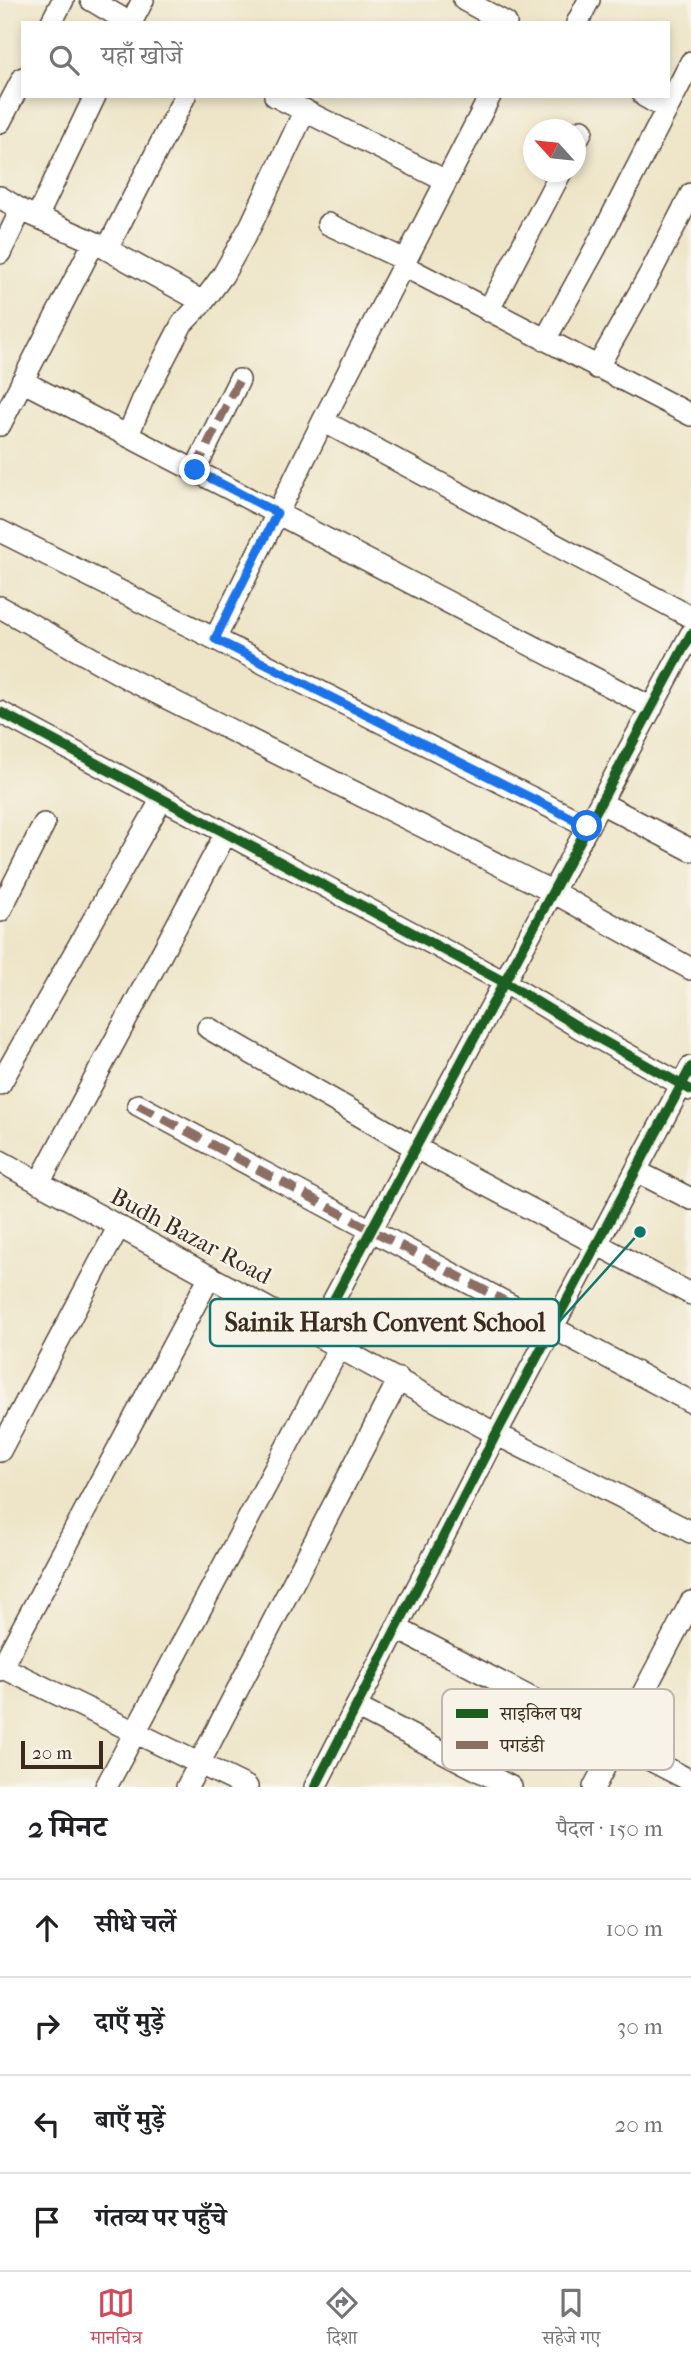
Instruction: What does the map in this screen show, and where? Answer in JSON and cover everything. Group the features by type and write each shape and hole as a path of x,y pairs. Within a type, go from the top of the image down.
{"street":[{"path":"52,21 63,0"},
{"path":"90,0 127,21"},
{"path":"131,21 143,0"},
{"path":"464,0 502,21"},
{"path":"578,21 589,0"},
{"path":"545,340 691,62"},
{"path":"0,122 21,82"},
{"path":"0,253 29,214 94,98"},
{"path":"0,425 184,98"},
{"path":"279,98 446,181"},
{"path":"215,639 488,98"},
{"path":"648,98 667,109"},
{"path":"128,435 143,399 182,324 223,275 251,225 305,110"},
{"path":"488,311 556,182"},
{"path":"597,368 691,194"},
{"path":"0,197 29,214 101,246 203,302"},
{"path":"328,224 488,311 691,415"},
{"path":"195,470 239,380"},
{"path":"22,382 652,708"},
{"path":"323,421 691,617"},
{"path":"0,531 587,826"},
{"path":"0,607 129,679 553,892 691,969"},
{"path":"316,1333 691,634"},
{"path":"0,712 504,982 580,1028 688,1080 636,1171 496,1434 315,1787"},
{"path":"0,1084 162,799"},
{"path":"601,803 691,850"},
{"path":"0,911 44,824"},
{"path":"39,1183 226,833"},
{"path":"208,1028 416,1148 691,1294"},
{"path":"138,1105 691,1402"},
{"name":"Budh Bazar Road","path":"0,1161 496,1434 691,1532"},
{"path":"636,1171 691,1199"},
{"path":"0,1451 119,1226"},
{"path":"210,1276 1,1667 247,1787"},
{"path":"106,1787 340,1346"},
{"path":"187,1787 399,1379"},
{"path":"646,1689 691,1602"},
{"path":"396,1628 515,1689"},
{"path":"356,1707 442,1751"},
{"path":"478,1770 511,1787"},
{"path":"594,1787 603,1770"},
{"path":"670,1770 691,1781"}],"marked path":[{"path":"195,470 239,380"},
{"path":"138,1105 553,1327"}],"cycle path":[{"path":"316,1333 691,634"},
{"path":"0,712 504,982 691,1090"},
{"path":"315,1787 496,1434 691,1067"}],"place":[{"name":"Sainik Harsh Convent School","path":"640,1232"}],"route":[{"path":"195,470 277,513 215,639 587,826"}]}
